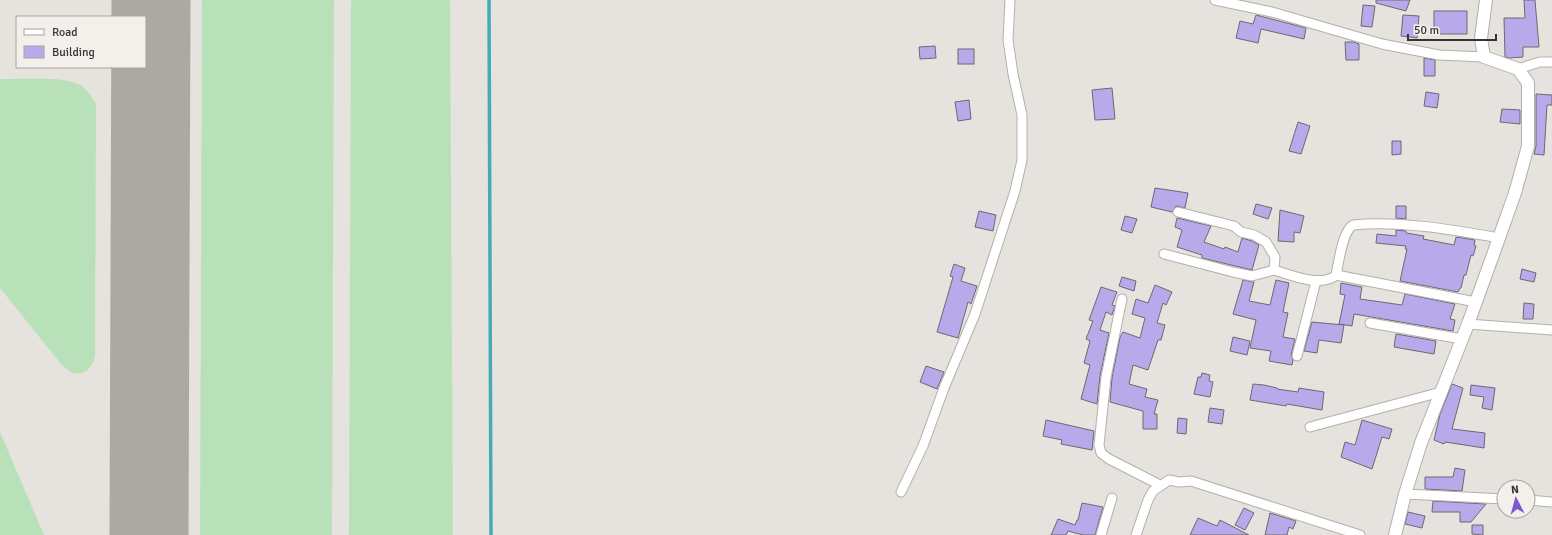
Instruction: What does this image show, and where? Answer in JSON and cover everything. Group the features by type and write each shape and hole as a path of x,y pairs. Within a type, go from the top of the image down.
{"street":[{"path":"901,492 923,446 944,388 975,314 1015,191 1022,160 1022,115 1013,74 1008,40 1010,0"},
{"path":"1215,0 1245,8 1272,12 1382,44 1439,56 1484,57 1518,69 1528,83 1528,146 1515,193 1468,324 1421,443 1405,494 1395,535"},
{"path":"1484,57 1481,38 1486,0"},
{"path":"1518,69 1540,62 1552,62"},
{"path":"1178,212 1234,226 1241,232 1254,235 1266,242 1275,257 1274,270"},
{"path":"1164,254 1252,276 1274,270 1316,281 1333,278 1336,275 1345,234 1349,227 1353,225 1386,224 1450,230 1499,238"},
{"path":"1336,275 1476,302"},
{"path":"1297,356 1316,281"},
{"path":"1122,299 1106,377 1099,445 1101,453 1109,459 1160,485"},
{"path":"1370,323 1462,339"},
{"path":"1468,324 1552,330"},
{"path":"1310,427 1441,392"},
{"path":"1136,535 1148,500 1153,491 1169,480 1179,482 1191,481 1360,535"},
{"path":"1405,494 1496,499"},
{"path":"1101,535 1112,498"},
{"path":"1536,501 1552,502"}],"green space":[{"path":"202,0 334,0 332,535 200,535"},
{"path":"351,0 450,0 453,535 349,535"},
{"path":"40,78 71,81 84,88 96,104 95,354 91,367 81,373 71,372 61,364 0,288 0,79"},
{"path":"0,432 44,535 0,535"}],"building":[{"path":"1376,0 1410,0 1406,11 1376,3"},
{"path":"1524,0 1535,0 1539,47 1523,47 1523,57 1505,57 1504,18 1525,18"},
{"path":"1363,5 1375,6 1372,27 1361,26"},
{"path":"1434,11 1467,11 1467,34 1434,34"},
{"path":"1256,15 1306,28 1304,39 1261,29 1258,43 1236,38 1240,21 1253,24"},
{"path":"1403,15 1419,16 1417,38 1401,36"},
{"path":"1345,42 1359,44 1359,60 1346,60"},
{"path":"935,46 936,58 920,59 919,47"},
{"path":"958,49 974,49 974,64 958,64"},
{"path":"1424,58 1435,60 1435,76 1424,76"},
{"path":"1112,88 1115,119 1095,120 1092,90"},
{"path":"1426,92 1439,94 1437,108 1424,106"},
{"path":"1536,94 1552,95 1552,105 1547,105 1544,155 1534,154 1536,146"},
{"path":"969,100 971,119 958,121 955,102"},
{"path":"1502,109 1520,110 1520,124 1500,122"},
{"path":"1298,122 1310,126 1301,154 1289,151"},
{"path":"1392,141 1401,141 1401,154 1392,155"},
{"path":"1155,188 1188,193 1185,208 1176,206 1172,212 1151,207"},
{"path":"1256,204 1272,208 1268,219 1253,214"},
{"path":"1396,206 1406,206 1406,219 1396,218"},
{"path":"1280,210 1304,216 1300,233 1294,232 1294,242 1278,241"},
{"path":"979,211 996,215 993,231 975,227"},
{"path":"1125,216 1137,219 1132,233 1121,230"},
{"path":"1177,218 1211,226 1204,242 1224,249 1225,247 1238,252 1242,238 1259,245 1252,270 1202,258 1202,255 1177,247 1182,230 1175,227"},
{"path":"1396,230 1424,236 1423,239 1454,245 1456,237 1475,240 1474,245 1476,246 1473,256 1471,255 1466,275 1464,275 1461,288 1458,292 1400,281 1407,249 1405,249 1406,246 1376,243 1377,234 1396,236"},
{"path":"954,264 965,268 961,281 977,286 971,304 968,302 958,338 937,332 953,277 950,276"},
{"path":"1522,269 1536,273 1534,282 1520,279"},
{"path":"1122,277 1136,281 1134,291 1119,286"},
{"path":"1243,280 1254,282 1249,301 1270,305 1276,280 1289,283 1283,312 1288,313 1283,337 1295,339 1291,355 1293,360 1292,365 1269,361 1271,351 1250,348 1256,320 1233,314"},
{"path":"1341,283 1362,287 1360,299 1402,305 1405,294 1455,304 1450,319 1455,320 1453,331 1354,314 1352,326 1339,324 1345,295 1340,294"},
{"path":"1155,285 1172,292 1166,305 1163,303 1157,323 1165,325 1161,340 1158,340 1148,370 1133,365 1129,384 1147,389 1145,397 1158,400 1154,414 1157,414 1157,429 1143,429 1143,411 1110,402 1112,378 1120,337 1123,332 1140,338 1145,318 1132,314 1136,299 1148,303"},
{"path":"1101,287 1117,292 1112,305 1115,306 1112,315 1106,312 1100,330 1109,333 1100,376 1097,404 1081,399 1090,365 1084,363 1090,341 1086,339 1093,321 1089,320"},
{"path":"1524,303 1534,304 1533,319 1523,319"},
{"path":"1312,322 1344,325 1341,343 1319,340 1317,353 1304,351"},
{"path":"1396,334 1436,341 1434,354 1394,347"},
{"path":"1233,337 1250,341 1247,355 1230,351"},
{"path":"926,366 944,372 937,389 920,382"},
{"path":"1202,373 1210,375 1209,381 1213,382 1210,397 1194,394 1198,377 1201,377"},
{"path":"1253,384 1298,392 1299,388 1324,392 1322,410 1250,400"},
{"path":"1452,384 1463,388 1452,429 1485,433 1484,448 1445,442 1444,444 1434,440 1440,414"},
{"path":"1471,385 1495,388 1492,410 1482,408 1484,397 1470,395"},
{"path":"1210,408 1224,410 1222,424 1208,422"},
{"path":"1178,418 1187,419 1186,434 1177,433"},
{"path":"1046,420 1094,431 1092,450 1061,444 1062,440 1043,436"},
{"path":"1362,420 1392,429 1389,439 1382,437 1372,469 1341,457 1345,442 1355,445"},
{"path":"1455,468 1465,470 1462,491 1425,489 1425,477 1453,477"},
{"path":"1433,501 1486,504 1471,522 1460,522 1460,512 1432,512"},
{"path":"1082,503 1103,507 1095,535 1083,535 1068,531 1066,535 1051,535 1058,519 1075,525 1078,520"},
{"path":"1244,508 1254,513 1245,530 1235,525"},
{"path":"1408,512 1425,516 1422,528 1405,524"},
{"path":"1270,513 1296,521 1293,529 1289,527 1287,535 1265,535"},
{"path":"1198,518 1217,526 1220,520 1249,535 1190,535"},
{"path":"1472,525 1483,525 1483,535 1472,534"}],"waterway":[{"path":"489,0 491,535"}],"taxiway":[{"path":"134,68 144,86 150,107"}],"runway":[{"path":"149,535 151,0"}]}
